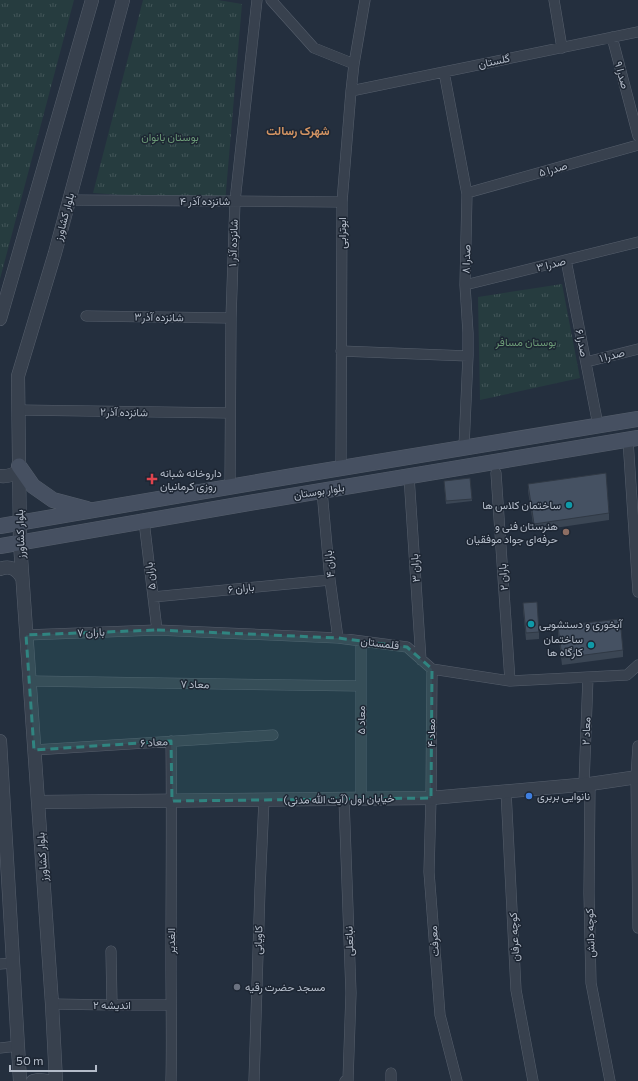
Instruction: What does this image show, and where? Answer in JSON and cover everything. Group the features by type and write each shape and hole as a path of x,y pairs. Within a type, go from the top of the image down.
{"main road":[{"name":"بلوار بوستان","path":"0,526 638,419"},
{"name":"بلوار بوستان","path":"0,546 633,439"},
{"path":"19,468 33,486 53,500 92,511"},
{"path":"293,476 296,495"}],"street":[{"path":"0,319 92,0"},
{"name":"بلوار کشاورز","path":"56,1081 20,543 18,376 55,253 123,0"},
{"name":"شانزده آذر ۱","path":"230,487 231,318 235,202 257,0"},
{"path":"271,0 314,48 354,64"},
{"name":"ابوترابی","path":"341,468 342,202 350,91 365,0"},
{"path":"554,0 562,48"},
{"name":"گلستان","path":"350,91 638,32"},
{"name":"صدرا ۹","path":"612,37 638,136"},
{"name":"صدرا ۸","path":"444,72 467,193 465,285 468,356 464,447"},
{"name":"صدرا ۵","path":"467,193 638,144"},
{"name":"شانزده آذر ۴","path":"69,200 342,202"},
{"name":"صدرا ۳","path":"465,285 638,242"},
{"name":"صدرا ۶","path":"566,260 598,425"},
{"name":"شانزده آذر۳","path":"86,316 231,318"},
{"name":"صدرا ۱","path":"586,362 638,349"},
{"path":"342,351 468,356"},
{"name":"شانزده آذر۲","path":"18,410 230,413"},
{"path":"633,439 638,592"},
{"path":"0,476 13,475 19,468"},
{"name":"باران ۲","path":"496,473 510,681"},
{"name":"باران ۳","path":"409,476 421,660"},
{"name":"باران ۴","path":"322,491 330,580 338,638"},
{"name":"باران ۵","path":"144,521 157,630"},
{"path":"0,569 8,567 14,569 22,578"},
{"name":"باران ۶","path":"153,597 330,580"},
{"name":"قلمستان","path":"157,630 338,638 407,647 432,669"},
{"name":"باران ۷","path":"26,635 157,630"},
{"name":"معاد ۵","path":"361,641 361,799"},
{"path":"432,669 510,681 627,675 638,665"},
{"name":"معاد ۴","path":"431,798 432,669"},
{"name":"معاد ۲","path":"587,784 588,677"},
{"name":"معاد ۷","path":"30,681 361,686"},
{"name":"معاد ۶","path":"34,750 273,735"},
{"path":"0,741 6,964 18,1046 20,1081"},
{"name":"الغدیر","path":"171,741 171,1081"},
{"path":"638,746 638,928"},
{"name":"خیابان اول (آیت الله مدنی)","path":"38,802 431,798 587,784 637,777"},
{"name":"کوچه دانش","path":"587,784 591,983 610,1081"},
{"name":"کوچه عرفان","path":"506,791 516,990 534,1081"},
{"name":"معرفت","path":"431,798 429,872 440,1015 457,1081"},
{"name":"نباتعلی","path":"344,799 351,993 348,1080 345,1081"},
{"name":"کاویانی","path":"254,1081 259,897 264,800"},
{"path":"111,951 112,1005"},
{"name":"اندیشه ۲","path":"52,1004 171,1005"},
{"path":"0,1048 18,1046"},
{"path":"33,1081 48,1081"}],"highlighted area":[{"path":"157,630 338,638 407,647 432,669 431,798 172,801 171,741 34,750 26,635"}],"green space":[{"path":"0,0 74,0 0,279"},
{"name":"بوستان بانوان","path":"143,0 218,0 242,4 225,203 93,193"},
{"name":"بوستان مسافر","path":"562,284 580,378 480,400 478,297"}],"building":[{"name":"ساختمان کلاس ها","path":"606,473 609,513 534,524 528,484"},
{"path":"470,478 472,499 446,501 444,481"},
{"name":"آبخوری و دستشویی","path":"537,602 539,632 526,633 523,603"},
{"name":"ساختمان کارگاه ها","path":"620,619 623,650 562,658 558,626"}],"place":[{"name":"داروخانه شبانه روزی کرمانیان","path":"152,479"},
{"name":"ساختمان کلاس ها","path":"569,505"},
{"name":"هنرستان فنی و حرفه‌ای جواد موفقیان","path":"566,532"},
{"name":"آبخوری و دستشویی","path":"531,624"},
{"name":"ساختمان کارگاه ها","path":"591,645"},
{"name":"نانوایی بربری","path":"529,796"},
{"name":"مسجد حضرت رقیه","path":"237,987"}],"district":[{"name":"شهرک رسالت","path":"298,131"}]}
